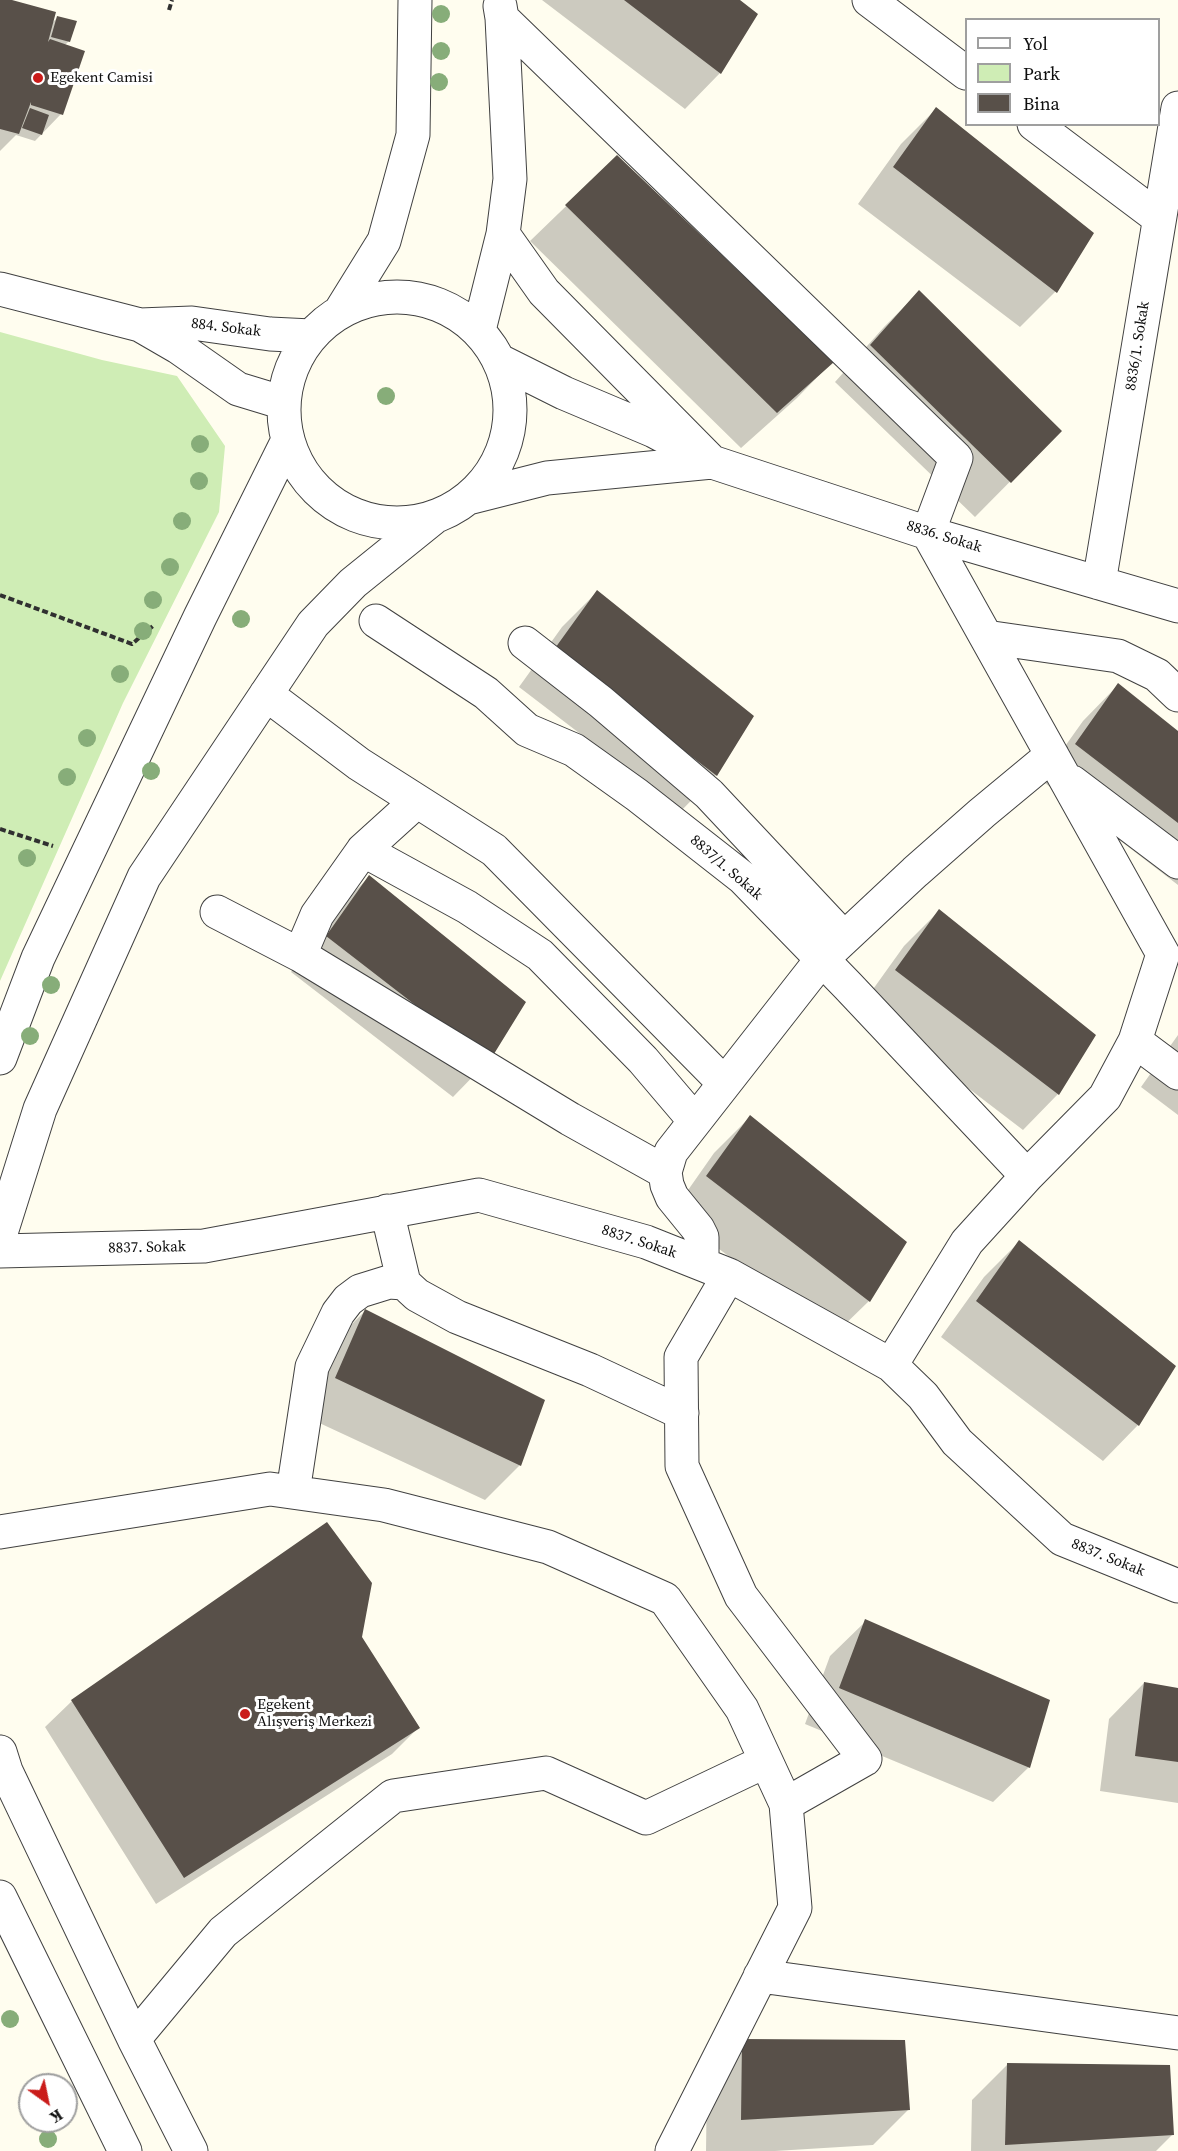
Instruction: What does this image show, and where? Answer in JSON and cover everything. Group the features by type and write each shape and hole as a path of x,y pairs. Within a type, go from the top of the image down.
{"street":[{"path":"415,0 413,135 384,242 340,312 311,336 292,367 284,404 288,440 303,474 329,501 362,517 399,523 436,516"},
{"path":"869,0 965,73"},
{"path":"479,330 503,234 510,179 501,9"},
{"path":"501,9 956,458 928,533 1163,954 1135,1041 1105,1097 1027,1176 967,1242 891,1365"},
{"name":"8836/1. Sokak","path":"1099,583 1178,108"},
{"path":"1037,126 1160,218"},
{"path":"503,234 544,292 712,462"},
{"name":"884. Sokak","path":"0,289 140,325 178,347 238,390 284,404"},
{"path":"340,312 375,299 412,297 448,308 479,330 500,361 510,397 508,435 493,470 468,498"},
{"name":"884. Sokak","path":"140,325 192,323 270,334 311,336"},
{"path":"500,361 564,393 654,431 712,462"},
{"path":"0,1058 38,958 200,617 288,440"},
{"path":"0,1236 40,1109 144,877 313,624 353,583 436,516 468,498 547,478 712,462"},
{"name":"8836. Sokak","path":"712,462 928,533 1178,606"},
{"name":"8837/1. Sokak","path":"376,621 486,693 527,730 574,750 637,795 833,949 1027,1176"},
{"path":"986,637 1118,656 1157,675 1178,695"},
{"path":"525,643 601,702 709,794 833,949"},
{"path":"266,694 359,764 494,850 724,1083"},
{"path":"698,1263 702,1255 702,1237 672,1197 665,1172 671,1152 694,1120 833,949 982,813 1057,765"},
{"path":"1057,765 1178,862"},
{"path":"300,955 317,915 363,850 416,802"},
{"path":"363,850 467,907 540,955 643,1060 694,1120"},
{"path":"1133,902 1178,937"},
{"path":"218,912 300,955 570,1119 665,1172"},
{"path":"1135,1041 1178,1073"},
{"name":"8837. Sokak","path":"0,1251 204,1246 479,1195 646,1242 729,1275 891,1365 923,1396 957,1442 1062,1539 1178,1586"},
{"path":"387,1211 404,1283 417,1295 458,1317 590,1370 682,1413"},
{"path":"729,1275 681,1357 682,1466 741,1596 864,1759 786,1804"},
{"path":"293,1492 312,1367 338,1313 348,1300 360,1291 389,1282 404,1283"},
{"path":"0,1532 270,1489 384,1505 548,1547 665,1599 742,1709 786,1804 795,1908 672,2151"},
{"path":"0,1752 6,1772 134,2039 191,2151"},
{"path":"134,2039 223,1932 393,1796 546,1773 646,1818 766,1761"},
{"path":"0,1897 120,2149"},
{"path":"760,1976 1178,2033"}],"path":[{"path":"169,10 172,0"},
{"path":"0,595 132,644 158,622"},
{"path":"0,829 59,848"}],"green space":[{"path":"0,332 102,360 177,376 225,446 219,512 123,703 0,981"}],"building":[{"name":"Egekent Camisi","path":"0,0 12,0 56,12 48,42 50,39 85,51 63,115 31,105 31,102 19,134 0,129"},
{"path":"624,0 740,0 758,14 721,74"},
{"path":"57,16 77,21 70,42 51,37"},
{"path":"936,107 1094,233 1057,293 893,167"},
{"path":"30,108 49,115 42,135 22,128"},
{"path":"617,155 834,362 777,413 565,205"},
{"path":"919,290 1062,431 1011,483 870,345"},
{"path":"597,590 754,716 717,776 553,651"},
{"path":"1118,683 1178,731 1178,823 1075,744"},
{"path":"369,875 526,1002 489,1062 326,936"},
{"path":"939,909 1096,1035 1059,1095 895,970"},
{"path":"750,1115 907,1242 870,1302 706,1176"},
{"path":"1019,1240 1176,1366 1139,1426 976,1301"},
{"path":"365,1309 545,1400 521,1466 335,1378"},
{"name":"Egekent Alışveriş Merkezi","path":"327,1522 372,1583 362,1637 420,1728 184,1878 71,1700"},
{"path":"865,1619 1050,1700 1030,1768 839,1688"},
{"path":"1144,1682 1178,1688 1178,1762 1135,1756"},
{"path":"742,2039 905,2040 910,2110 741,2120"},
{"path":"1007,2063 1170,2065 1174,2135 1005,2145"}],"place":[{"name":"Egekent Camisi","path":"38,78"},
{"name":"Egekent Alışveriş Merkezi","path":"245,1714"}]}
